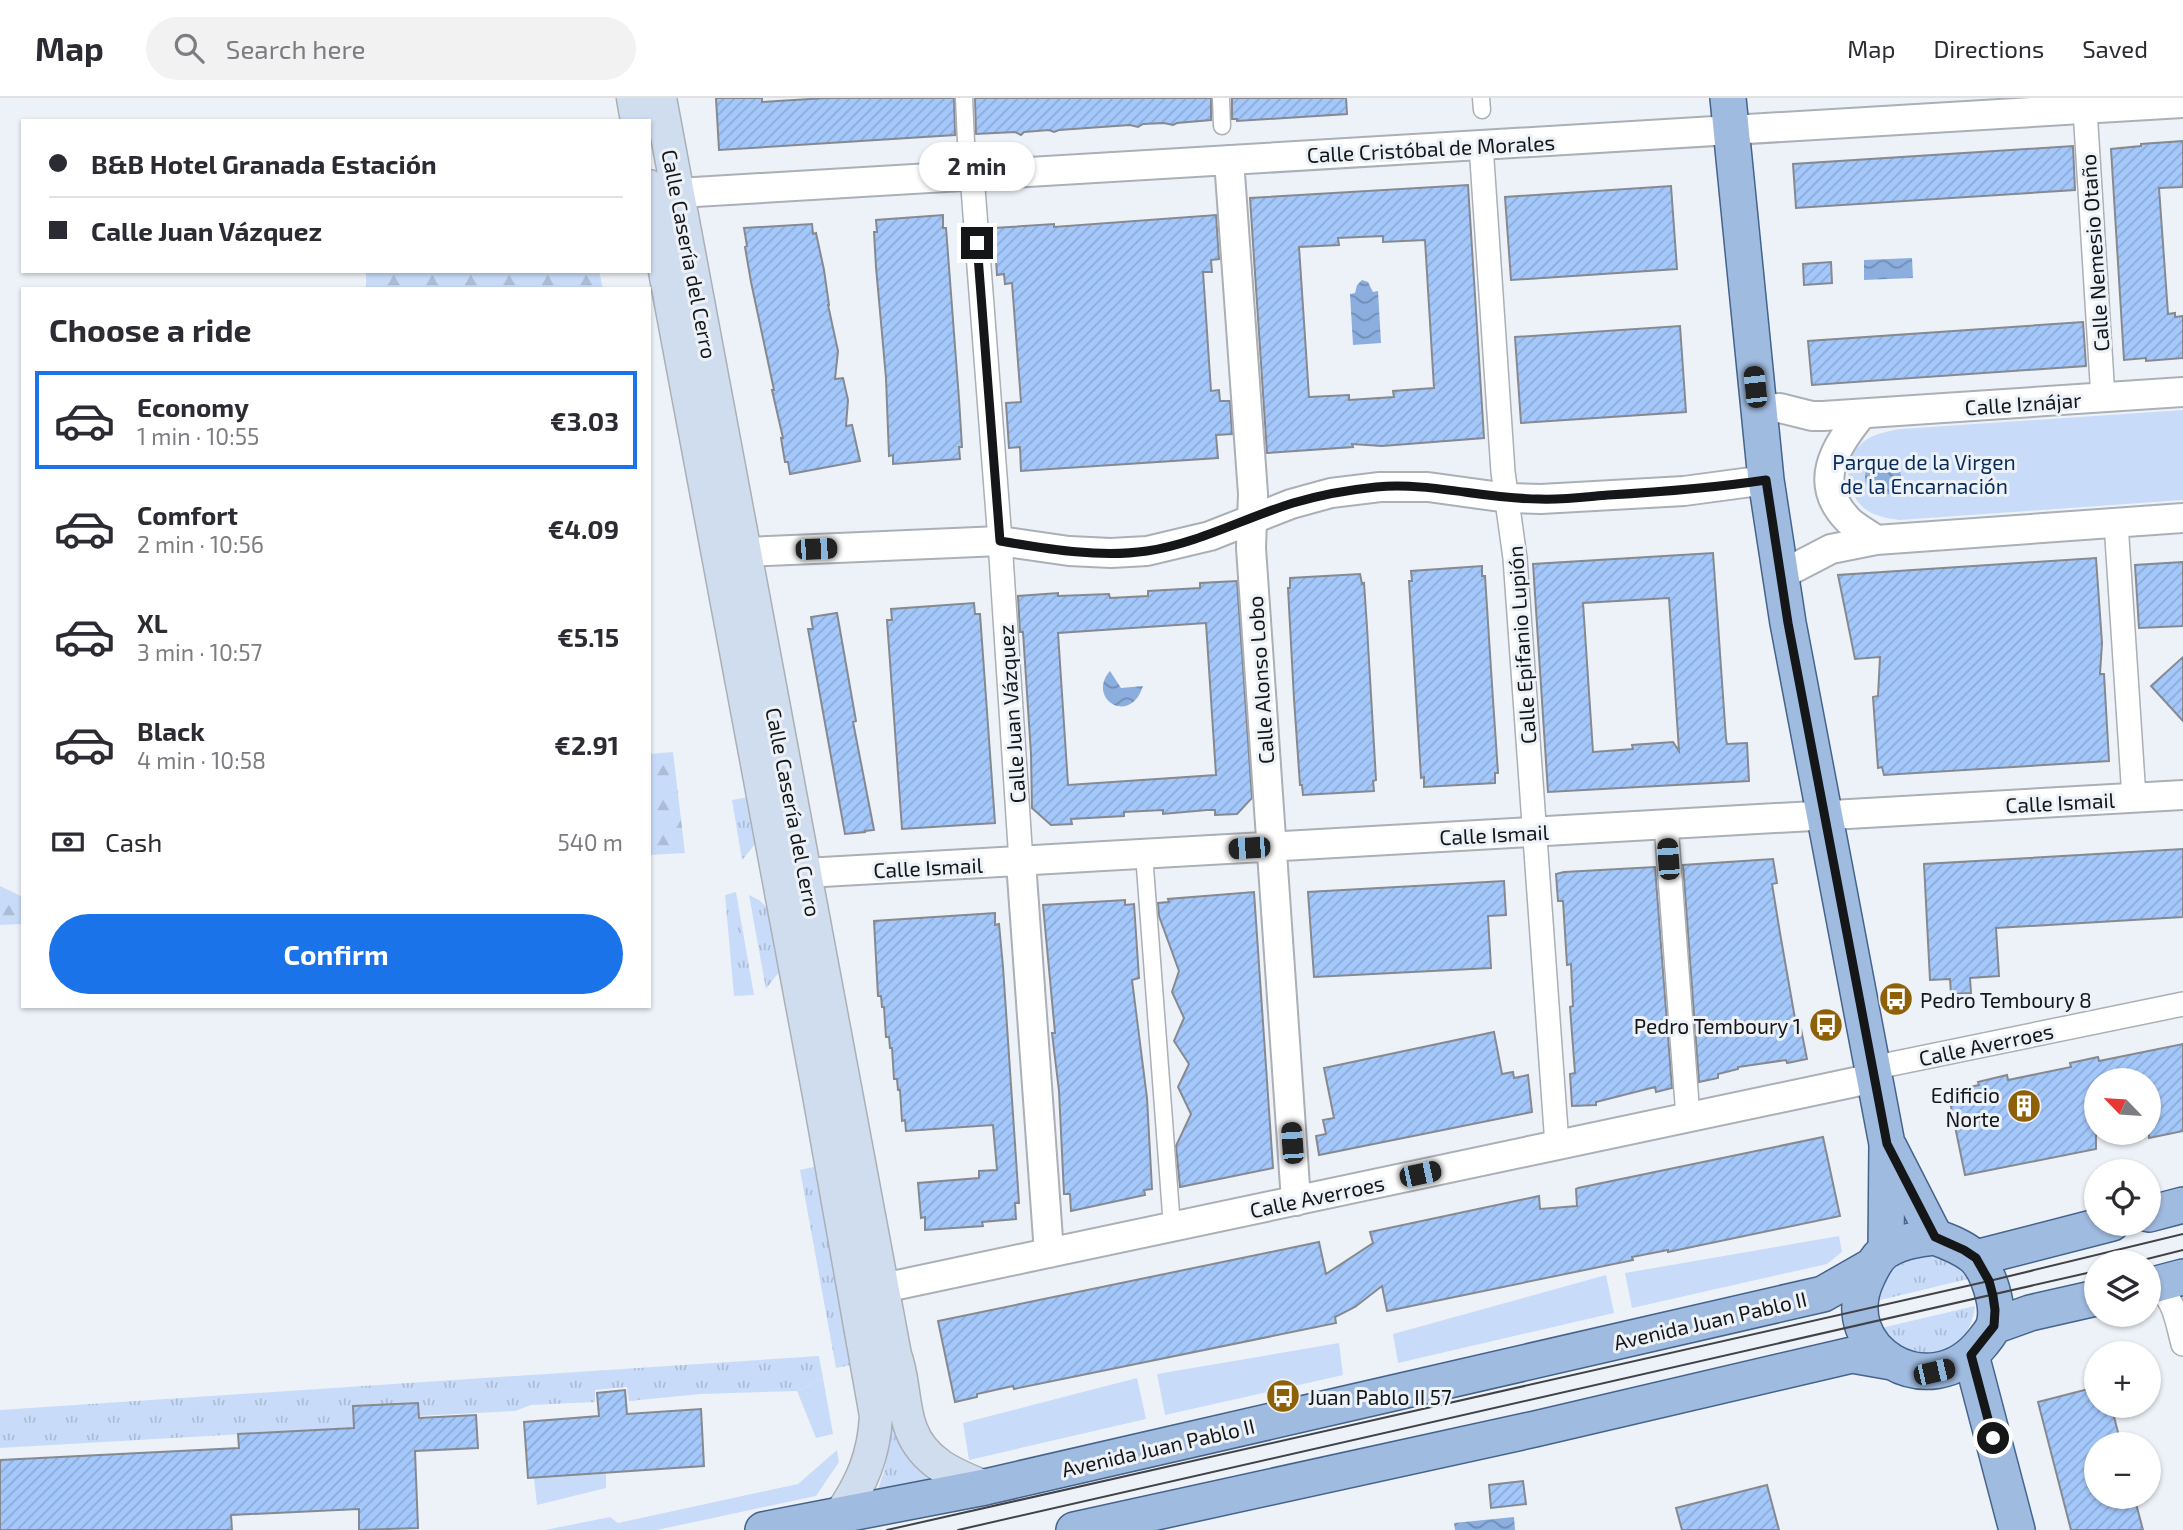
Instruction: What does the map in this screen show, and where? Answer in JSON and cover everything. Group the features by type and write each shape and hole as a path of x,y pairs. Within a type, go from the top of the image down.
{"main road":[{"path":"633,98 637,119"},
{"name":"Calle Casería del Cerro","path":"660,98 664,190 876,1416 870,1458 853,1498 839,1516"},
{"path":"1729,114 1766,480 1781,575 1887,1144 1879,1258 1864,1284 1860,1298 1863,1325 1875,1347 1892,1362 1904,1368 1934,1372 1949,1368 1971,1355 1994,1326 2030,1313 2084,1301"},
{"name":"Calle Casería del Cerro","path":"664,190 746,552 911,1429 922,1449 947,1472 985,1488"},
{"path":"1887,1144 1935,1237"},
{"path":"2161,1211 2183,1205"},
{"path":"1976,1258 2084,1230"},
{"path":"1879,1258 1915,1239 1935,1237 1964,1250 1976,1258 1989,1281 1995,1310 1994,1326"},
{"name":"Avenida Juan Pablo II","path":"763,1530 985,1488 1823,1294 1879,1258"},
{"path":"1074,1530 1535,1429 1852,1355 1892,1362"},
{"path":"1971,1355 2017,1530"}],"street":[{"path":"964,98 966,142"},
{"path":"1221,98 1222,126"},
{"name":"Calle Cristóbal de Morales","path":"664,190 1481,145 1729,114 2085,108 2183,103"},
{"name":"Calle Nemesio Otaño","path":"2085,108 2104,398"},
{"name":"Calle Epifanio Lupión","path":"1481,145 1503,472 1516,558 1557,1145"},
{"name":"Calle Alonso Lobo","path":"1229,160 1254,494 1251,548 1296,1200"},
{"name":"Calle Juan Vázquez","path":"972,175 1049,1253"},
{"name":"Calle Iznájar","path":"1757,409 1780,408 1824,416 2183,392"},
{"path":"1862,414 1842,438 1830,462 1830,481 1834,500 1849,521 1876,540"},
{"path":"746,552 1000,541 1069,551 1147,551 1210,536 1291,504 1331,493 1380,487 1428,487 1508,498 1541,499 1684,491 1766,480"},
{"path":"1781,575 1831,549 1876,540 2183,519"},
{"path":"2116,523 2134,798"},
{"name":"Calle Ismail","path":"806,873 2183,795"},
{"path":"1666,824 1688,1117"},
{"path":"1144,854 1172,1227"},
{"name":"Calle Averroes","path":"883,1288 1688,1117 2183,1004"},
{"path":"2162,1283 2172,1302 2183,1344"}],"green space":[{"path":"366,273 599,273 603,287 366,287"},
{"name":"Parque de la Virgen de la Encarnación","path":"2183,410 2183,500 1899,520 1876,515 1864,508 1852,491 1849,481 1850,462 1860,445 1873,436 1900,429"},
{"path":"673,752 685,853 651,855 651,754"},
{"path":"748,797 756,843 742,860 732,800"},
{"path":"0,886 21,896 21,924 0,925"},
{"path":"736,892 754,995 734,996 725,895"},
{"path":"749,895 769,909 780,971 766,989"},
{"path":"818,1166 855,1364 836,1368 800,1170"},
{"path":"1839,1236 1842,1252 1827,1264 1632,1308 1625,1273"},
{"path":"1930,1255 1951,1264 1968,1279 1876,1301 1894,1267 1908,1259"},
{"path":"1606,1275 1614,1313 1398,1363 1393,1334"},
{"path":"1975,1306 1971,1324 1962,1338 1951,1348 1938,1353 1923,1354 1908,1350 1881,1328"},
{"path":"1339,1343 1343,1375 1165,1415 1157,1374"},
{"path":"819,1356 823,1378 797,1391 701,1394 629,1401 627,1387 595,1390 595,1402 531,1405 515,1411 418,1416 417,1403 354,1406 355,1432 348,1428 0,1448 0,1410"},
{"path":"823,1378 833,1434 816,1438 797,1391"},
{"path":"1137,1378 1146,1419 969,1460 963,1423"},
{"path":"880,1382 906,1448 916,1466 931,1482 877,1491 888,1449"},
{"path":"837,1450 839,1462 816,1496 657,1530 545,1530 610,1517 618,1523 798,1484"},
{"path":"606,1473 606,1488 537,1505 534,1478"}],"water":[{"path":"1912,258 1913,278 1864,280 1864,260"},
{"path":"1362,280 1368,282 1373,292 1378,291 1381,343 1353,345 1350,294 1355,293"},
{"path":"1883,459 1895,465 1901,477 1895,489 1883,495 1871,489 1865,477 1871,465"},
{"path":"1110,671 1121,688 1143,686 1137,698 1129,705 1113,704 1106,698 1104,681"},
{"path":"1514,1517 1515,1530 1455,1530 1454,1523"}],"building":[{"path":"716,98 762,98 762,102 826,98 954,98 955,135 719,150"},
{"path":"975,98 1211,98 1211,120 1173,125 1164,123 1143,124 1138,127 1130,125 1054,132 1049,130 1024,132 1021,135 1015,132 976,134"},
{"path":"1232,98 1346,98 1347,114 1237,121 1232,119"},
{"path":"2183,141 2183,187 2159,188 2168,314 2183,316 2183,358 2124,360 2111,149"},
{"path":"2073,146 2075,190 1796,208 1793,164"},
{"path":"1468,185 1484,438 1382,446 1352,444 1353,447 1267,453 1250,198","holes":["1383,236 1383,242 1425,240 1434,388 1393,391 1394,397 1349,400 1349,395 1309,397 1299,247 1339,245 1338,238"]},
{"path":"1671,186 1677,269 1511,280 1505,197"},
{"path":"943,215 959,399 962,447 959,447 960,459 893,464 893,455 889,456 886,378 874,232 877,232 876,220"},
{"path":"1216,215 1219,259 1211,260 1212,272 1203,272 1211,391 1219,390 1220,401 1230,401 1232,434 1216,435 1218,458 1021,471 1020,447 1009,448 1006,403 1021,402 1012,283 1005,284 1004,274 997,275 994,228 1054,224 1054,227"},
{"path":"812,224 824,270 838,351 835,379 843,378 848,400 846,426 852,425 860,461 790,474 788,462 785,462 774,390 751,282 744,228"},
{"path":"1831,262 1832,283 1804,285 1803,264"},
{"path":"2083,322 2086,366 1812,385 1808,341"},
{"path":"1680,326 1686,412 1521,423 1515,337"},
{"path":"1713,553 1726,739 1727,744 1747,743 1749,781 1548,792 1533,564","holes":["1669,598 1679,751 1673,742 1632,745 1633,749 1593,752 1583,603"]},
{"path":"2096,558 2102,643 2100,674 2104,674 2109,761 1884,775 1882,767 1878,768 1873,697 1878,696 1880,657 1855,659 1838,575"},
{"path":"2183,562 2183,626 2139,628 2135,565"},
{"path":"1482,566 1482,576 1485,576 1498,773 1495,773 1495,783 1424,787 1424,777 1421,778 1409,581 1412,581 1411,571"},
{"path":"1360,574 1362,584 1364,583 1367,627 1376,780 1373,781 1374,791 1303,795 1294,699 1288,588 1290,578"},
{"path":"1237,581 1252,798 1237,814 1215,815 1215,810 1163,814 1163,810 1124,812 1124,816 1071,819 1072,824 1051,825 1032,808 1023,632 1020,632 1018,596 1058,593 1058,596 1109,594 1110,598 1148,596 1148,591 1200,588 1200,583","holes":["1206,623 1216,775 1068,785 1058,633"]},
{"path":"974,603 975,614 980,614 995,823 902,829 887,620 892,620 891,609"},
{"path":"837,613 856,721 853,722 874,830 845,834 808,629 813,629 811,617"},
{"path":"2183,657 2183,721 2151,686"},
{"path":"2183,849 2183,917 1996,928 1999,976 1970,978 1971,993 1951,994 1950,979 1930,980 1924,864"},
{"path":"1773,859 1777,883 1772,884 1780,933 1797,1030 1801,1029 1807,1059 1738,1067 1718,1074 1718,1078 1699,1082 1683,865"},
{"path":"1655,867 1672,1088 1656,1092 1655,1087 1596,1102 1596,1105 1572,1106 1570,1074 1575,1073 1570,1007 1573,1006 1571,964 1567,965 1563,901 1558,901 1556,874"},
{"path":"1504,881 1506,915 1488,916 1491,968 1314,977 1308,892"},
{"path":"1254,892 1273,1168 1180,1187 1176,1146 1191,1114 1178,1087 1189,1064 1174,1041 1184,1018 1172,992 1179,971 1159,916 1158,903 1169,902 1168,899"},
{"path":"1125,900 1125,905 1134,904 1139,978 1132,980 1147,1098 1152,1189 1144,1190 1145,1195 1071,1211 1070,1194 1064,1194 1059,1091 1052,1033 1055,1033 1043,905"},
{"path":"995,913 995,925 999,924 1003,967 1019,1203 1015,1203 1016,1219 982,1222 983,1226 925,1230 925,1217 921,1218 918,1183 979,1178 979,1171 997,1170 993,1125 906,1131 905,1120 902,1121 900,1090 897,1079 894,1079 892,1048 889,1037 886,1037 884,1007 881,996 878,996 874,921"},
{"path":"1494,1032 1502,1074 1513,1072 1514,1078 1528,1075 1532,1112 1319,1155 1316,1136 1326,1134 1323,1120 1334,1118 1324,1068"},
{"name":"Edificio Norte","path":"2183,1044 2183,1131 2161,1136 2161,1068 2084,1068 2084,1145 2096,1145 2096,1149 1965,1175 1948,1092 2007,1075 2008,1080 2071,1067 2070,1063 2098,1057 2099,1061"},
{"path":"1823,1137 1840,1216 1632,1257 1633,1260 1387,1311 1382,1286 1355,1307 1335,1317 1336,1323 1014,1389 1013,1386 955,1402 938,1321 1319,1242 1326,1274 1373,1243 1370,1232 1539,1196 1540,1209 1577,1206 1578,1188"},
{"path":"625,1390 627,1414 701,1409 704,1466 528,1478 524,1422 599,1416 597,1393"},
{"path":"2084,1390 2084,1418 2114,1418 2118,1432 2084,1432 2084,1509 2137,1509 2143,1530 2071,1530 2038,1402"},
{"path":"418,1403 419,1418 476,1415 478,1448 415,1451 418,1528 359,1530 359,1509 231,1515 232,1530 0,1530 0,1460 239,1448 238,1434 354,1428 353,1406"},
{"path":"1523,1481 1526,1504 1491,1508 1489,1485"},
{"path":"1767,1485 1779,1530 1682,1530 1676,1508"}],"tram line":[{"path":"887,1530 1989,1281 2183,1234"},
{"path":"2161,1256 2183,1250"},
{"path":"958,1530 2084,1274"}],"place":[{"name":"Pedro Temboury 8","path":"1896,999"},
{"name":"Pedro Temboury 1","path":"1826,1025"},
{"name":"Edificio Norte","path":"2024,1106"},
{"name":"Juan Pablo II 57","path":"1283,1396"}],"route":[{"path":"977,243 1000,541 1069,551 1147,551 1210,536 1291,504 1331,493 1380,487 1428,487 1508,498 1541,499 1684,491 1766,480 1788,623 1887,1144 1935,1237 1976,1258 1989,1281 1995,1310 1994,1326 1971,1355 1993,1438"}]}
